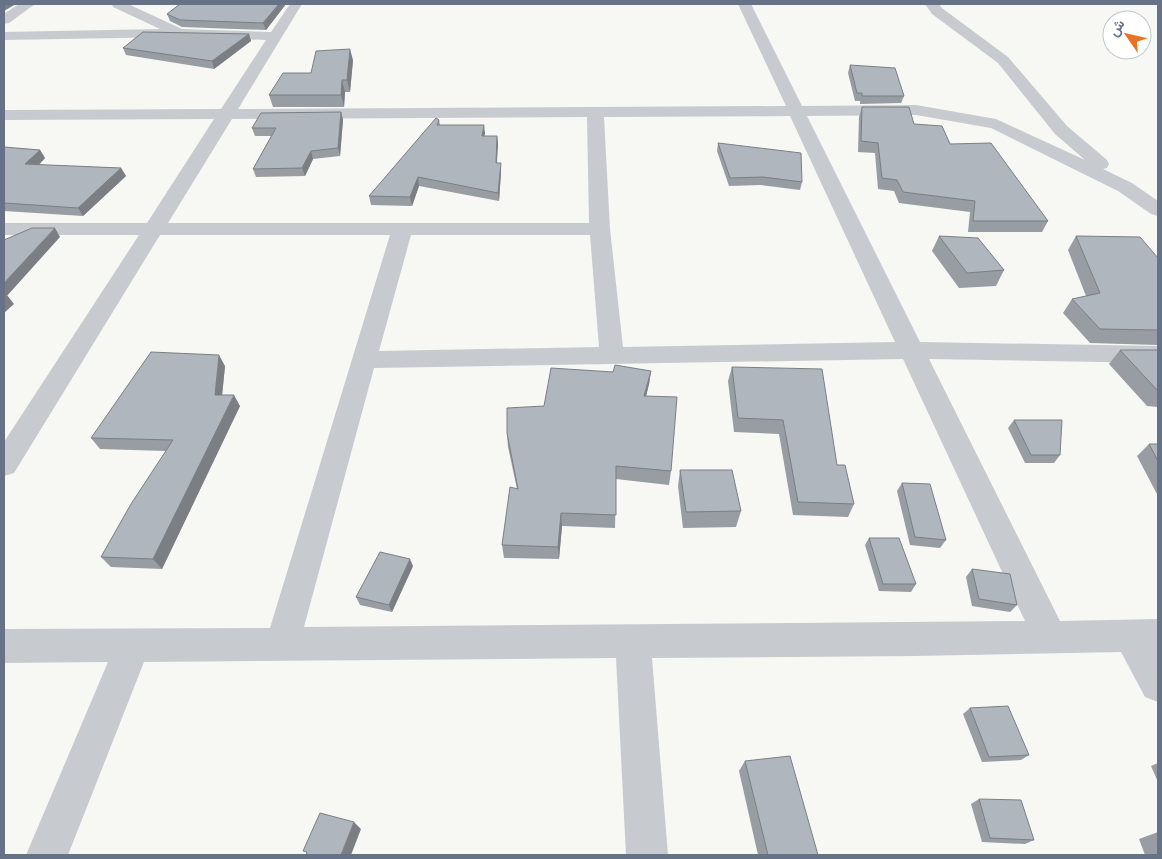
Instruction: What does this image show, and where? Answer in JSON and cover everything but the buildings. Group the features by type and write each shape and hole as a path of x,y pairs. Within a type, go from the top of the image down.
{"street":[{"path":"4,20 28,4"},
{"path":"118,4 179,33"},
{"path":"4,465 296,4"},
{"path":"745,4 1050,638"},
{"path":"932,4 937,11 1003,60 1061,130 1125,187 1158,210"},
{"path":"4,36 179,33 274,36"},
{"path":"4,115 916,110 996,124 1125,187"},
{"path":"595,111 600,229 612,356"},
{"path":"4,229 600,229"},
{"path":"282,644 402,229"},
{"path":"364,360 911,350 1158,354"},
{"path":"4,646 1050,638 1145,635 1158,684"},
{"path":"632,642 647,855"},
{"path":"47,855 134,645"}]}
